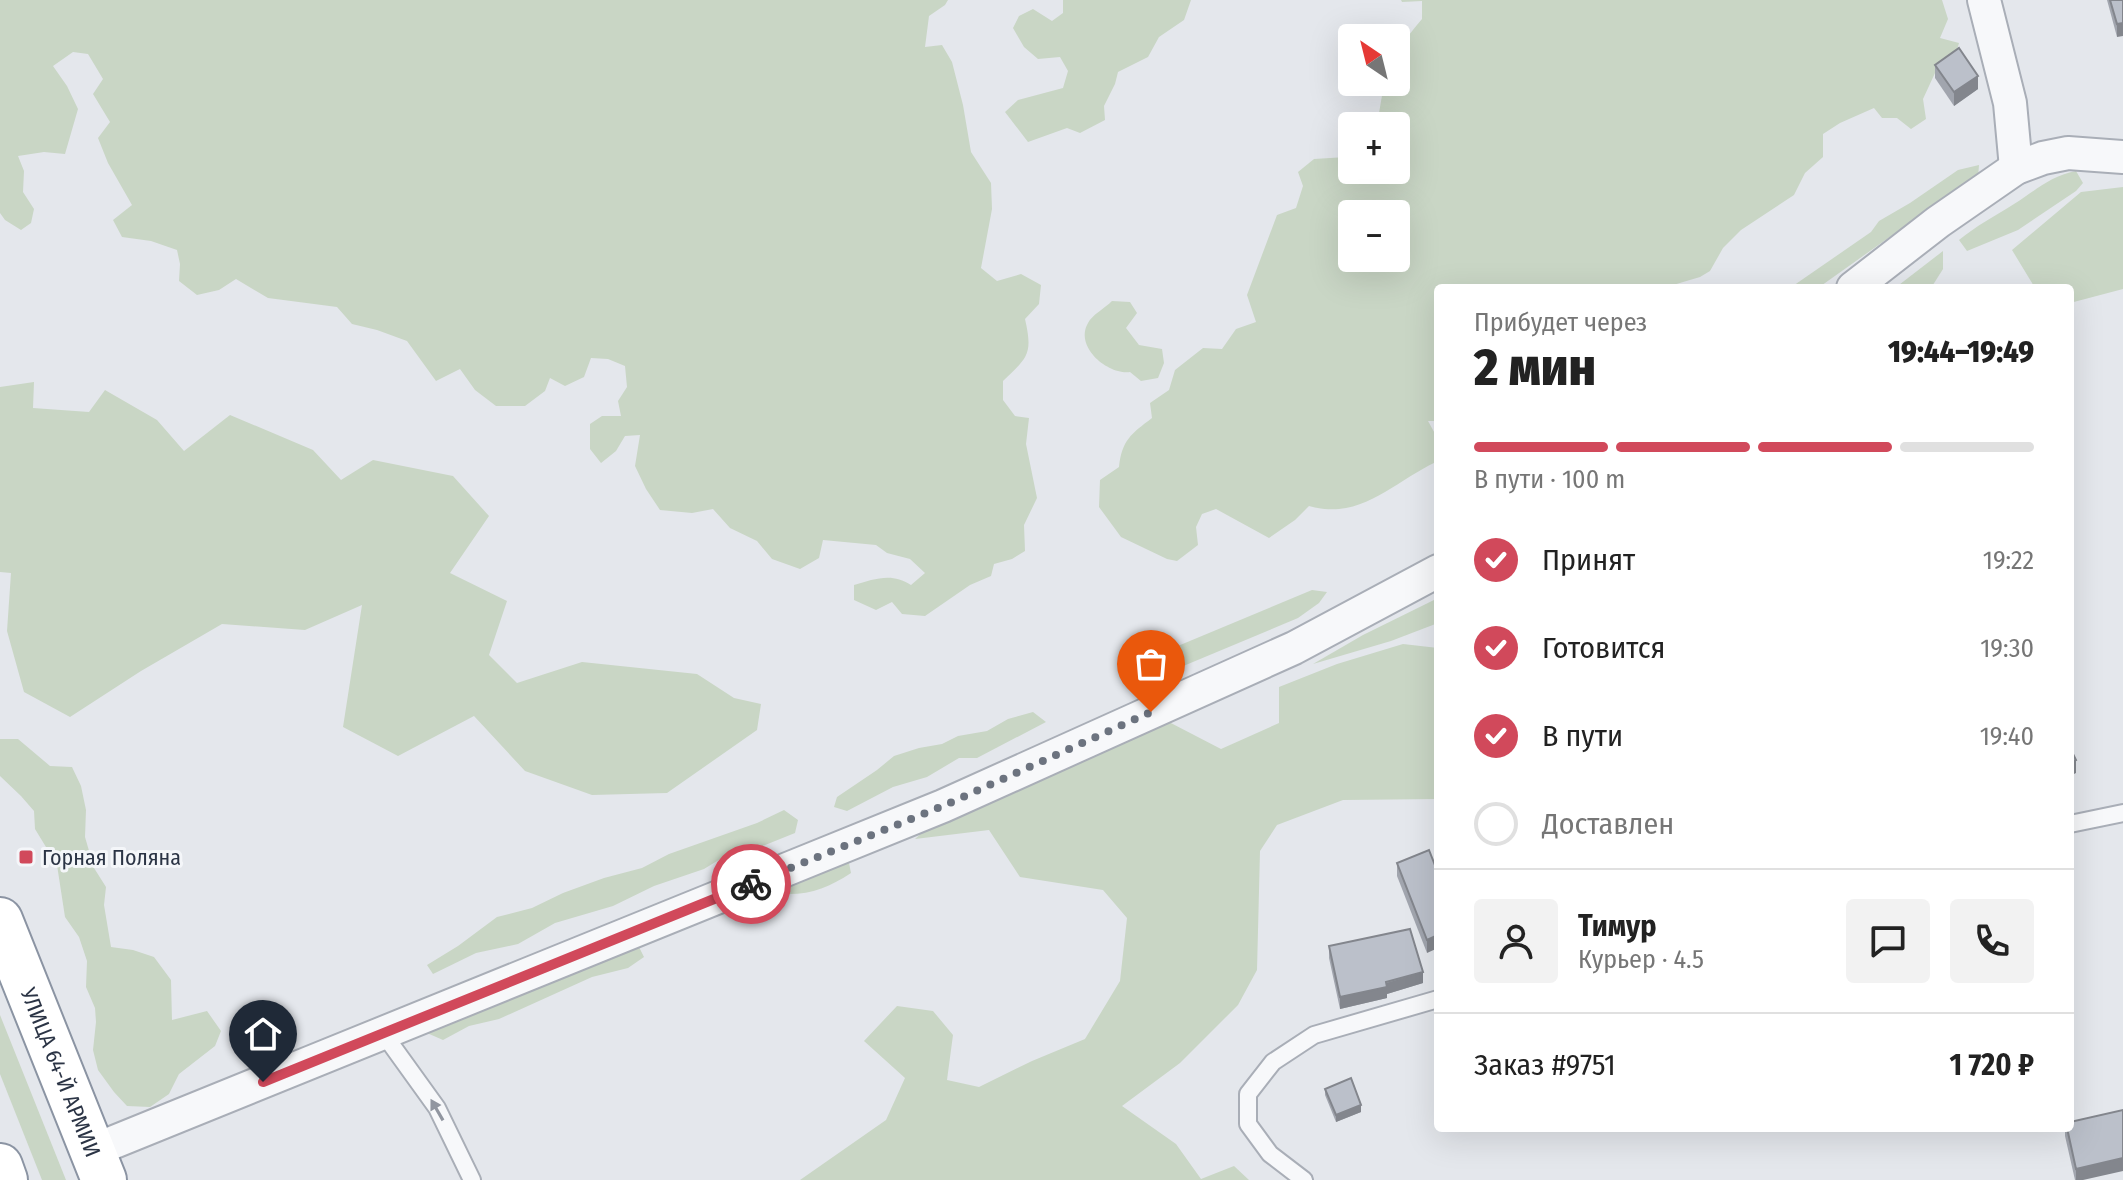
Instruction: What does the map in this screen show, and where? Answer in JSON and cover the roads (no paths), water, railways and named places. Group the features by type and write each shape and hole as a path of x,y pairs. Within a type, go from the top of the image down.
{"highway":[{"name":"УЛИЦА 64-Й АРМИИ","path":"0,920 98,1166"},
{"path":"0,1166 5,1180"}],"street":[{"path":"1984,0 2010,103 2016,168"},
{"path":"1858,284 1938,222 2016,168 2068,153 2123,157"},
{"path":"98,1166 383,1033 943,806 1294,648 1434,573"}],"lane":[{"path":"2074,823 2123,813"},
{"path":"1304,1180 1270,1154 1248,1124 1248,1094 1273,1062 1314,1035 1434,1000"},
{"path":"383,1033 437,1108 472,1180"}],"place":[{"name":"Горная Поляна","path":"26,857"}]}
